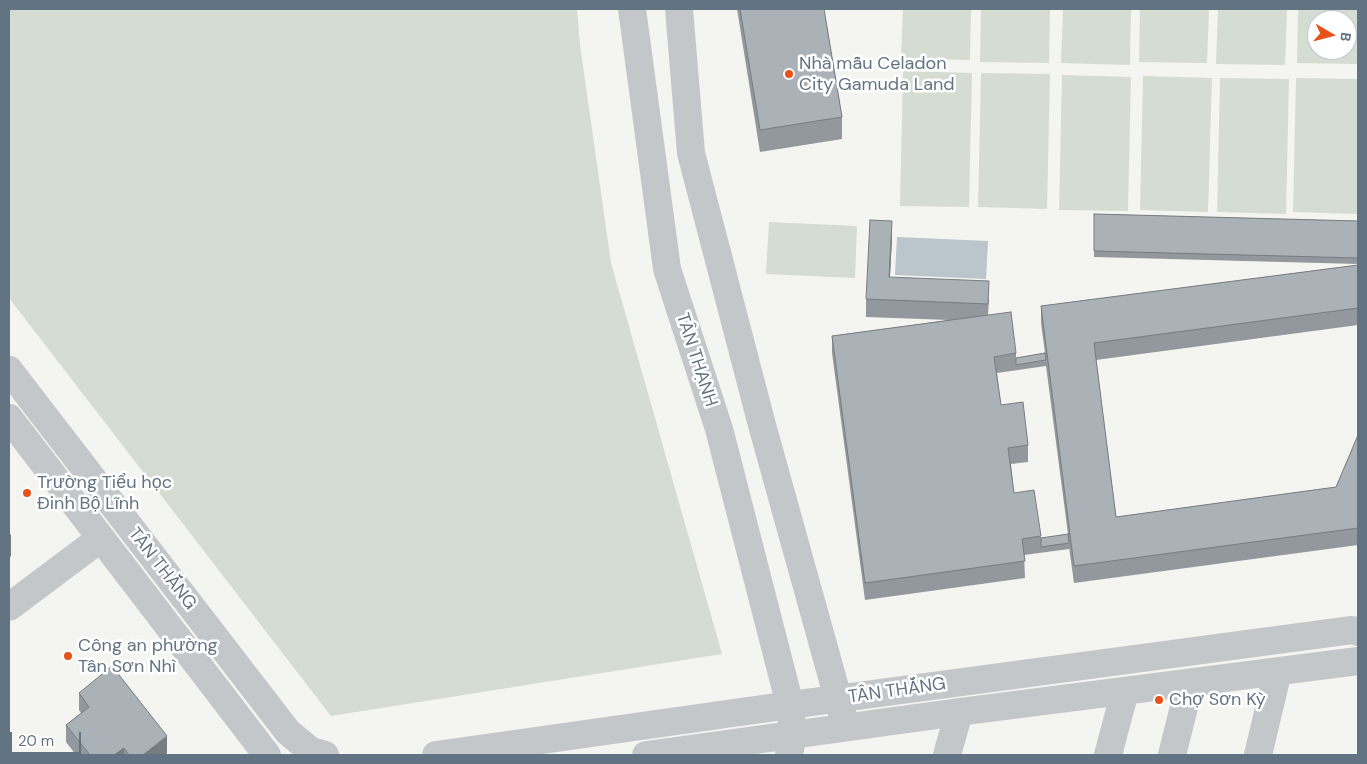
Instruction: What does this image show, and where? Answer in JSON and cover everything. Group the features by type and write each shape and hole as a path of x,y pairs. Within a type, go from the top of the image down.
{"street":[{"name":"TÂN THẠNH","path":"632,9 667,269 719,429 790,705 791,745"},
{"path":"679,9 691,153 762,425 846,727"},
{"name":"TÂN THẮNG","path":"9,370 288,732 315,754"},
{"name":"TÂN THẮNG","path":"9,418 267,755"},
{"path":"9,607 101,538"},
{"name":"TÂN THẮNG","path":"449,754 839,698 1352,630 1358,632"},
{"name":"TÂN THẮNG","path":"646,755 791,745 846,727 1358,661"},
{"path":"1258,755 1278,671"},
{"path":"1172,755 1190,683"},
{"path":"1108,755 1125,691"},
{"path":"947,755 959,712"}],"shaded area":[{"path":"9,9 577,9 580,45 611,263 722,654 331,716 9,298"},
{"path":"903,9 971,9 970,60 901,58"},
{"path":"981,9 1050,9 1049,63 980,62"},
{"path":"1063,9 1131,9 1130,65 1061,63"},
{"path":"1140,9 1209,9 1207,63 1139,62"},
{"path":"1218,9 1287,9 1285,65 1216,64"},
{"path":"1298,9 1358,9 1358,64 1297,63"},
{"path":"903,71 972,73 969,207 900,206"},
{"path":"981,73 1050,74 1047,209 978,207"},
{"path":"1062,75 1131,77 1128,211 1059,210"},
{"path":"1143,76 1212,78 1208,212 1140,210"},
{"path":"1220,78 1289,79 1286,214 1217,212"},
{"path":"1296,78 1358,79 1358,214 1293,212"},
{"path":"769,222 857,226 855,278 766,274"},
{"path":"897,237 988,241 986,279 895,275"}],"building":[{"name":"Nhà mẫu Celadon City Gamuda Land","path":"740,9 824,9 842,117 760,130"},
{"path":"1094,214 1358,221 1358,258 1094,251"},
{"path":"870,220 892,221 889,277 989,281 988,304 866,299"},
{"path":"1358,265 1358,308 1094,343 1116,517 1336,487 1358,435 1358,528 1074,566 1041,306"},
{"path":"1011,312 1016,353 994,357 1001,405 1023,402 1028,445 1008,448 1014,493 1034,490 1041,536 1022,539 1025,561 865,583 832,336"},
{"path":"1045,353 1046,360 1016,365 1016,358"},
{"path":"1068,534 1069,543 1041,547 1041,538"},
{"path":"112,666 167,736 143,755 129,755 124,748 114,755 90,755 66,725 89,707 79,693"}],"place":[{"name":"Nhà mẫu Celadon City Gamuda Land","path":"789,74"},
{"name":"Trường Tiểu học Đinh Bộ Lĩnh","path":"27,493"},
{"name":"Công an phường Tân Sơn Nhì","path":"68,656"},
{"name":"Chợ Sơn Kỳ","path":"1159,700"}]}
